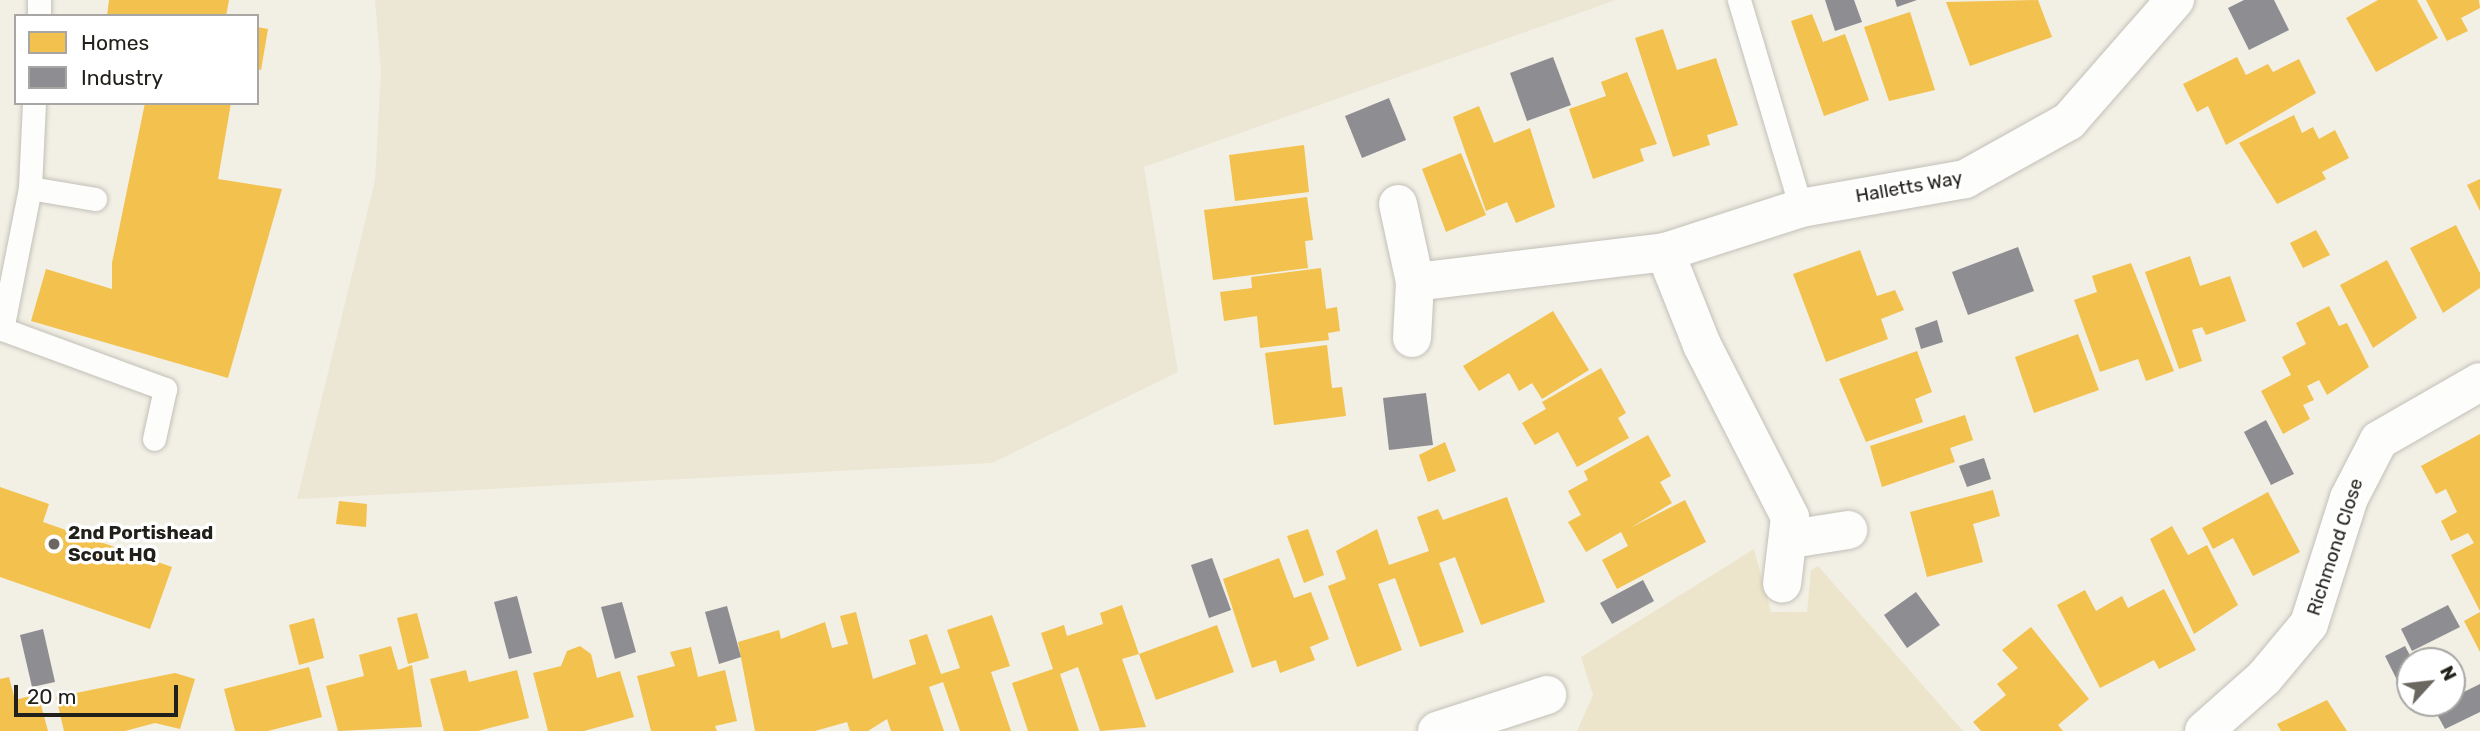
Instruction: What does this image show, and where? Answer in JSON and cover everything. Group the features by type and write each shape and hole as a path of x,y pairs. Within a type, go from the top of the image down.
{"street":[{"name":"Halletts Way","path":"1415,282 1665,252 1801,208 1965,178 2011,158 2092,100 2175,0"},
{"path":"1398,204 1415,282 1412,338"},
{"path":"1665,252 1702,345 1783,499 1791,539 1782,584"},
{"name":"Richmond Close","path":"2204,731 2285,658 2309,624 2349,498 2379,440 2480,382"},
{"path":"1791,539 1848,530"},
{"path":"1437,731 1491,723 1547,695"}],"lane":[{"path":"1739,0 1801,208"},
{"path":"34,105 30,188 2,329 165,389 154,439"},
{"path":"30,188 95,199"}],"shaded area":[{"path":"375,0 1616,0 1144,167 1178,372 992,463 297,499 375,181 381,70"},
{"path":"1754,549 1771,612 1807,612 1811,570 1818,566 1963,731 1577,731 1593,695 1581,657"}],"building: Homes":[{"path":"109,0 229,0 226,14 107,14"},
{"path":"2038,0 2052,37 1970,66 1946,2"},
{"path":"2378,0 2417,0 2438,38 2376,72 2346,18"},
{"path":"2426,0 2479,0 2480,8 2461,18 2468,31 2447,41"},
{"path":"1910,12 1935,90 1889,101 1864,27"},
{"path":"1812,14 1823,42 1845,34 1869,100 1824,116 1791,21"},
{"path":"259,27 268,29 259,70"},
{"path":"1663,29 1677,70 1716,58 1738,125 1707,135 1710,145 1673,157 1635,38"},
{"path":"2237,57 2246,75 2268,64 2273,72 2299,59 2316,93 2226,145 2208,106 2197,112 2183,84"},
{"path":"1627,72 1657,144 1640,149 1644,161 1593,179 1569,109 1606,96 1601,82"},
{"path":"145,105 231,105 218,179 282,189 228,378 31,321 46,269 112,289 112,263"},
{"path":"1479,106 1494,143 1530,128 1555,207 1516,223 1507,202 1486,211 1453,117"},
{"path":"2294,115 2302,133 2313,127 2319,139 2335,130 2349,158 2322,172 2326,179 2277,204 2239,143"},
{"path":"1304,145 1309,192 1235,201 1229,155"},
{"path":"1461,153 1486,215 1446,232 1422,169"},
{"path":"2480,179 2480,211 2467,185"},
{"path":"1307,197 1313,240 1305,241 1308,268 1213,280 1204,210"},
{"path":"2456,225 2480,273 2480,288 2443,313 2410,248"},
{"path":"2316,230 2330,255 2303,268 2290,243"},
{"path":"1860,250 1877,296 1895,290 1904,310 1881,319 1888,339 1826,362 1793,274"},
{"path":"2190,256 2200,286 2230,276 2246,321 2206,335 2202,327 2192,330 2202,361 2179,369 2145,272"},
{"path":"2387,260 2417,318 2373,348 2340,285"},
{"path":"2131,263 2174,371 2146,381 2138,359 2100,372 2074,300 2097,292 2092,276"},
{"path":"1321,268 1326,309 1337,307 1340,331 1328,333 1329,340 1260,348 1257,316 1224,321 1220,292 1252,288 1251,277"},
{"path":"2329,306 2339,326 2347,323 2369,367 2327,395 2319,380 2307,386 2314,400 2303,405 2310,419 2283,434 2261,391 2291,375 2282,357 2306,344 2296,323"},
{"path":"1553,311 1589,370 1542,399 1532,383 1519,391 1509,373 1479,391 1463,366"},
{"path":"2078,334 2099,390 2034,413 2015,357"},
{"path":"1327,345 1332,388 1342,387 1346,416 1274,425 1265,353"},
{"path":"1917,351 1932,392 1915,399 1923,422 1866,442 1839,379"},
{"path":"1601,368 1626,413 1618,418 1629,438 1577,467 1558,432 1535,445 1522,423 1546,409 1542,402"},
{"path":"1965,415 1973,440 1950,448 1955,462 1882,487 1870,446"},
{"path":"2480,434 2480,611 2451,555 2474,543 2468,533 2451,541 2441,521 2457,512 2446,489 2436,494 2421,466"},
{"path":"1648,435 1671,476 1660,482 1672,503 1630,528 1685,500 1706,542 1617,589 1602,560 1628,546 1621,532 1586,552 1568,522 1581,515 1568,491 1588,480 1584,471"},
{"path":"1445,442 1456,471 1428,482 1419,455"},
{"name":"2nd Portishead Scout HQ","path":"0,487 49,504 43,522 172,567 150,629 0,577"},
{"path":"1993,490 2000,516 1973,524 1983,562 1927,577 1910,512"},
{"path":"2268,492 2300,552 2253,576 2233,538 2213,549 2202,528"},
{"path":"1507,497 1545,602 1481,625 1455,557 1439,563 1464,632 1420,647 1395,578 1378,584 1402,650 1357,667 1328,586 1346,579 1336,551 1377,529 1389,565 1429,551 1417,517 1438,509 1443,520"},
{"path":"339,501 367,504 366,527 336,524"},
{"path":"2172,526 2188,555 2207,545 2238,605 2194,634 2150,539"},
{"path":"1308,529 1324,575 1304,583 1287,536"},
{"path":"1279,558 1294,598 1311,592 1329,639 1310,647 1315,660 1280,673 1276,660 1252,668 1223,579"},
{"path":"2164,589 2196,650 2159,669 2154,660 2100,688 2057,605 2085,590 2096,611 2122,596 2128,608"},
{"path":"1122,605 1139,654 1122,659 1146,727 1100,731 1078,667 1060,674 1079,731 1028,731 1012,683 1053,669 1041,633 1064,625 1067,636 1103,624 1100,613"},
{"path":"856,612 873,679 916,664 909,640 927,634 941,674 960,668 947,630 992,615 1010,666 991,672 1011,731 960,731 943,682 929,687 944,731 891,731 887,719 868,731 850,731 847,722 815,731 755,731 738,642 779,630 781,639 825,622 832,648 848,644 840,616"},
{"path":"2480,612 2480,652 2464,621"},
{"path":"417,613 429,658 408,664 397,618"},
{"path":"314,618 324,658 299,665 289,625"},
{"path":"1217,625 1234,672 1156,700 1139,654"},
{"path":"2031,627 2089,699 2058,725 2063,731 1981,731 1973,722 2006,695 1997,684 2018,668 2002,650"},
{"path":"391,646 398,670 412,665 422,727 338,731 326,686 364,676 359,655"},
{"path":"580,646 591,654 597,678 620,671 634,717 584,731 548,731 533,673 561,666 567,651"},
{"path":"691,647 698,677 725,670 737,721 715,726 717,731 651,731 637,676 675,666 670,652"},
{"path":"309,667 322,717 268,731 235,731 224,689"},
{"path":"466,670 469,682 517,670 529,718 478,731 444,731 430,679"},
{"path":"175,673 195,679 180,729 155,723 125,731 64,731 56,697"},
{"path":"9,677 15,700 38,694 48,731 0,731 0,679"},
{"path":"2327,700 2347,731 2281,731 2277,724"}],"building: Industry":[{"path":"1825,0 1854,0 1862,22 1835,31"},
{"path":"1895,0 1917,0 1897,7"},
{"path":"2244,0 2274,0 2289,30 2249,50 2228,8"},
{"path":"1553,57 1571,105 1527,121 1510,73"},
{"path":"1389,98 1406,140 1362,158 1345,116"},
{"path":"2018,247 2034,291 1968,315 1952,272"},
{"path":"1937,320 1943,342 1921,349 1915,328"},
{"path":"1426,393 1433,445 1389,450 1383,398"},
{"path":"2266,420 2294,474 2271,485 2244,432"},
{"path":"1984,458 1991,479 1967,487 1959,466"},
{"path":"1212,558 1231,610 1209,618 1191,565"},
{"path":"1643,580 1654,601 1612,624 1600,603"},
{"path":"1916,592 1940,625 1907,648 1884,615"},
{"path":"517,596 532,653 509,659 494,602"},
{"path":"622,602 636,652 615,659 601,607"},
{"path":"2448,605 2460,627 2420,647 2410,647 2401,629"},
{"path":"727,606 741,657 719,664 705,612"},
{"path":"43,629 55,682 32,687 20,635"},
{"path":"2396,650 2396,678 2385,656"},
{"path":"2480,684 2480,712 2445,729 2438,717 2466,717 2466,691"}],"place":[{"name":"2nd Portishead Scout HQ","path":"54,544"}]}
